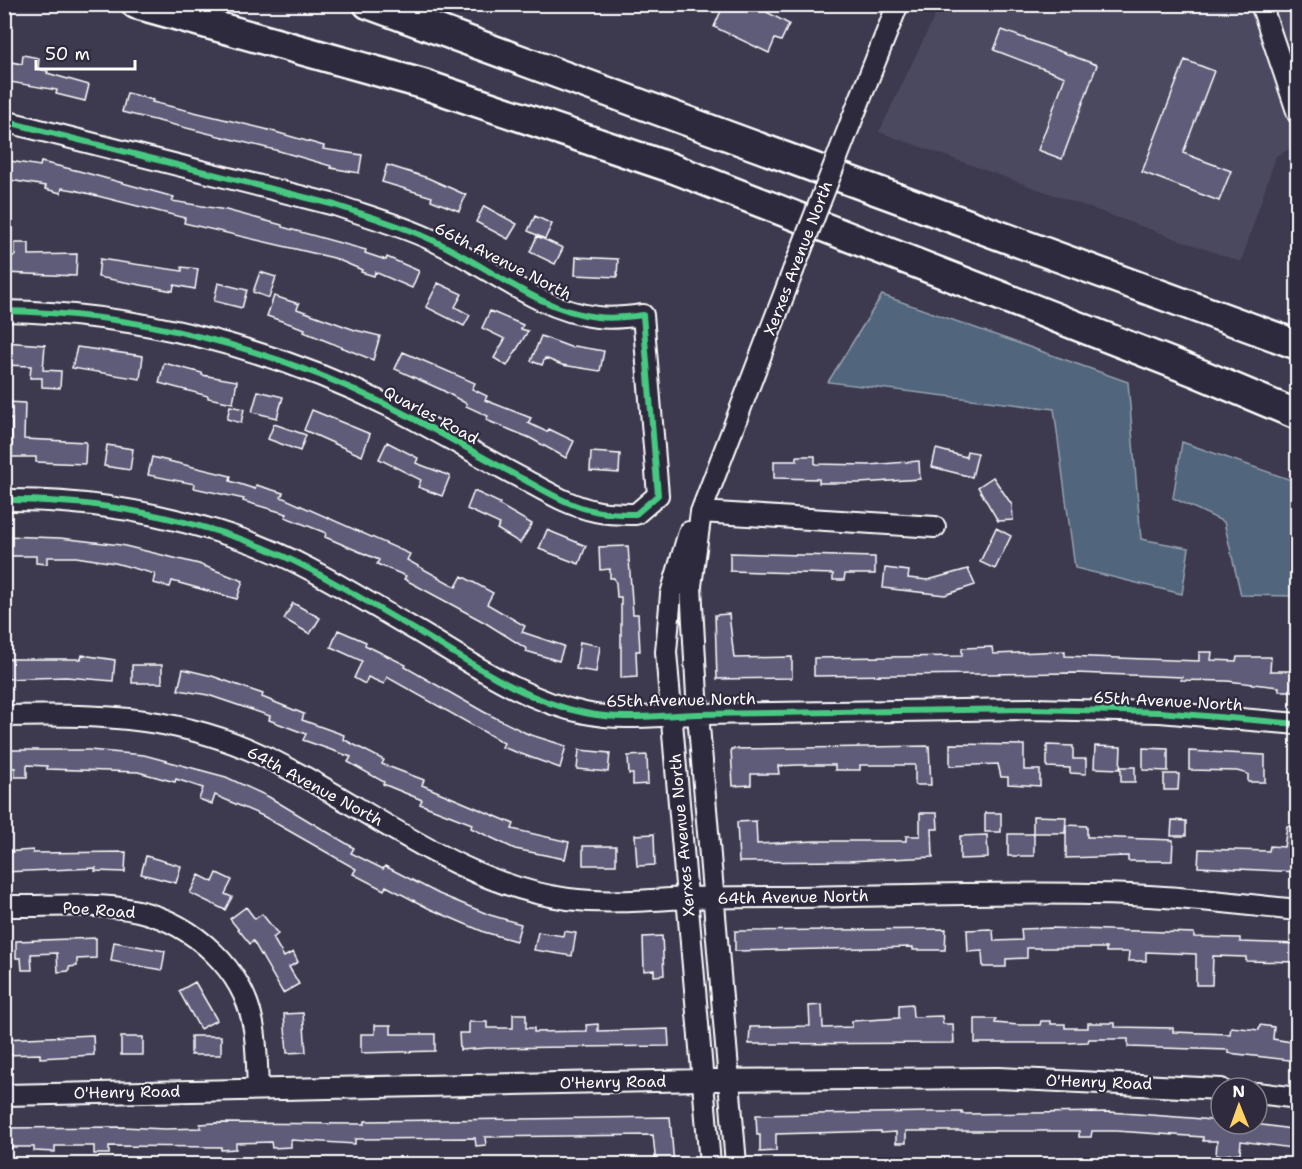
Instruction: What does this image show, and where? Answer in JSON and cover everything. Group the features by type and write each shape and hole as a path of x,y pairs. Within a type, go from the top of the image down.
{"highway":[{"path":"136,4 338,58 552,126 672,168 1198,373 1298,415"},
{"path":"368,4 1298,345"},
{"path":"1198,373 1298,393"}],"street":[{"name":"Xerxes Avenue North","path":"710,1164 666,652 671,594 684,544 701,512 898,4"},
{"path":"1260,4 1298,114"},
{"name":"66th Avenue North","path":"4,121 334,205 382,220 431,239 542,300 569,310 596,317 643,315 658,495"},
{"name":"Quarles Road","path":"4,311 41,311 112,319 183,333 253,351 321,376 389,406 554,496 594,511 636,514 658,495"},
{"name":"65th Avenue North","path":"4,500 82,502 131,509 242,539 296,563 346,590 523,692 584,713 627,718 672,714 1044,709 1172,713 1298,724"},
{"name":"Xerxes Avenue North","path":"701,512 691,586 698,714 736,1164"},
{"path":"701,512 935,527"},
{"name":"64th Avenue North","path":"4,716 113,716 158,721 204,732 249,750 291,771 464,866 518,888 567,898 601,901 1094,894 1194,900 1298,910"},
{"name":"Poe Road","path":"4,906 136,911 165,919 190,933 213,951 231,973 245,999 254,1027 258,1089"},
{"name":"O'Henry Road","path":"4,1095 703,1080 998,1078 1209,1088"},
{"path":"1269,1094 1298,1098"}],"shaded area":[{"path":"940,5 1297,5 1297,146 1276,156 1241,262 879,132"}],"water":[{"path":"882,295 1128,382 1141,539 1189,548 1182,594 1075,568 1054,409 828,382"},
{"path":"1182,442 1297,482 1297,596 1241,595 1224,522 1173,498"}],"building":[{"path":"724,4 752,4 789,24 781,41 775,39 769,53 714,27"},
{"path":"1002,30 1097,65 1062,159 1038,150 1065,77 994,50"},
{"path":"23,55 39,58 38,69 89,85 85,101 56,94 57,90 4,81 6,61 22,64"},
{"path":"1185,60 1214,71 1183,153 1231,171 1219,201 1142,172"},
{"path":"127,93 153,100 152,102 265,129 324,146 323,149 362,155 359,173 331,168 331,166 279,151 122,112"},
{"path":"4,160 40,166 41,162 174,197 172,201 226,210 366,250 365,253 386,260 387,257 419,271 412,288 375,272 374,276 361,272 362,270 334,258 184,223 185,218 74,190 62,188 61,193 45,189 46,186 4,179"},
{"path":"387,165 428,178 466,195 459,211 431,200 432,197 382,182"},
{"path":"484,206 517,224 508,239 476,222"},
{"path":"535,216 552,224 545,239 528,231"},
{"path":"537,236 563,248 555,264 530,252"},
{"path":"15,243 29,243 29,255 77,254 76,276 4,273 4,256 15,256"},
{"path":"576,257 618,259 617,277 575,275"},
{"path":"100,259 182,271 182,267 198,269 195,289 174,285 173,291 98,277"},
{"path":"260,272 276,277 269,298 253,292"},
{"path":"218,283 247,290 242,308 214,301"},
{"path":"438,283 462,294 455,307 470,315 464,326 426,307"},
{"path":"274,296 299,304 297,309 355,330 380,336 373,360 304,332 305,329 267,316"},
{"path":"490,311 523,325 521,329 528,331 507,366 494,358 505,339 482,328"},
{"path":"541,336 573,348 574,346 604,351 600,371 562,365 545,358 542,365 531,361"},
{"path":"4,342 45,345 43,370 61,371 60,388 42,387 42,378 30,378 31,366 4,365"},
{"path":"77,347 143,356 140,379 72,368"},
{"path":"403,352 475,383 472,389 487,396 485,400 531,418 528,423 547,432 549,429 574,441 566,458 530,438 486,420 488,416 466,406 467,404 395,369"},
{"path":"164,363 202,373 202,375 237,381 233,403 159,383"},
{"path":"258,391 283,397 277,418 252,412"},
{"path":"7,402 25,403 24,439 86,442 85,464 36,462 36,457 12,457 12,419 7,419"},
{"path":"230,406 244,409 241,423 227,419"},
{"path":"312,410 370,434 362,456 304,430"},
{"path":"274,424 306,435 300,451 268,439"},
{"path":"387,442 418,458 416,463 450,476 442,496 418,487 421,480 379,459"},
{"path":"107,445 133,449 130,470 104,466"},
{"path":"936,449 966,457 967,451 978,453 972,477 932,467"},
{"path":"591,452 620,454 619,473 590,471"},
{"path":"797,456 815,456 815,464 869,465 919,461 920,479 819,483 819,479 774,478 774,461 797,461"},
{"path":"152,457 231,476 230,481 255,489 256,485 283,493 281,497 410,554 407,560 456,587 462,576 493,593 487,604 525,626 522,632 564,646 559,661 526,651 527,649 484,622 404,579 406,576 377,564 379,560 325,537 326,533 285,517 287,514 243,501 244,499 194,488 195,484 148,475"},
{"path":"993,477 1012,505 1013,520 998,521 978,487"},
{"path":"474,491 500,503 499,505 532,524 520,543 497,529 500,524 467,509"},
{"path":"996,528 1011,536 995,569 980,562"},
{"path":"547,530 586,546 579,564 539,549"},
{"path":"4,536 60,538 121,545 199,564 243,581 237,599 172,581 170,587 153,583 155,574 115,563 76,557 47,557 47,564 36,563 36,556 4,556"},
{"path":"628,546 633,614 638,614 640,651 636,651 637,677 621,678 621,597 617,597 616,583 614,578 610,578 610,569 600,570 599,547"},
{"path":"730,553 875,557 875,574 845,574 844,580 833,580 833,574 730,571"},
{"path":"885,568 909,571 908,578 928,580 968,569 975,585 945,595 883,588"},
{"path":"293,603 320,618 310,634 284,619"},
{"path":"729,614 734,658 792,657 792,678 717,679 715,615"},
{"path":"338,630 366,642 365,645 406,665 405,667 484,712 528,734 566,746 560,768 502,747 504,743 387,677 384,684 368,677 365,684 354,678 362,661 331,647"},
{"path":"580,642 600,646 596,672 576,669"},
{"path":"992,647 993,654 1065,651 1065,656 1199,661 1199,652 1212,652 1211,660 1236,661 1237,657 1271,657 1270,671 1298,671 1298,691 1279,691 1279,687 1227,681 1181,680 1182,677 1075,673 814,676 814,658 962,656 962,648"},
{"path":"82,655 115,660 113,681 66,677 4,679 4,659 81,659"},
{"path":"132,665 162,665 162,683 132,683"},
{"path":"183,669 212,676 263,694 262,697 304,714 302,720 344,735 343,739 384,760 382,764 424,780 422,785 514,824 512,829 569,842 565,859 515,849 471,828 472,824 420,804 422,800 383,784 384,782 348,762 351,757 303,740 306,734 269,720 270,716 208,695 178,690"},
{"path":"950,744 1024,745 1024,770 1040,770 1040,786 1008,784 1008,777 1001,777 998,764 950,766"},
{"path":"1047,745 1073,746 1073,759 1086,759 1086,774 1070,773 1070,768 1047,767"},
{"path":"929,746 931,785 915,785 915,765 860,765 860,770 835,770 835,765 797,765 778,766 779,774 751,774 751,785 733,786 731,749"},
{"path":"1095,746 1121,747 1120,769 1094,768"},
{"path":"1143,748 1168,749 1168,771 1143,770"},
{"path":"6,750 89,750 144,755 226,777 269,797 354,848 351,853 383,869 385,866 439,894 490,915 521,924 516,941 484,932 430,909 386,886 384,890 353,874 356,869 263,816 215,795 212,804 199,799 203,788 176,779 175,782 138,772 47,769 47,766 27,765 27,777 15,777 15,768 6,767"},
{"path":"579,750 610,753 608,772 577,769"},
{"path":"1189,751 1265,755 1265,782 1248,782 1248,774 1237,771 1189,770"},
{"path":"647,755 648,784 633,785 633,774 629,774 628,756"},
{"path":"1121,767 1135,767 1135,782 1121,782"},
{"path":"1164,774 1179,774 1178,790 1164,790"},
{"path":"920,813 937,813 938,829 932,829 933,857 849,861 739,862 737,822 756,821 757,844 815,841 906,841 906,836 920,836"},
{"path":"985,813 1001,813 1001,832 985,832"},
{"path":"1033,816 1066,817 1065,833 1033,833"},
{"path":"1172,820 1186,821 1186,836 1171,836"},
{"path":"1066,825 1087,826 1087,837 1173,840 1172,861 1128,861 1128,856 1066,858"},
{"path":"1287,826 1298,827 1298,872 1198,867 1199,849 1269,851 1270,846 1284,847"},
{"path":"654,834 655,865 637,866 635,835"},
{"path":"1008,834 1034,834 1034,856 1008,856"},
{"path":"987,835 988,858 960,859 960,836"},
{"path":"583,846 616,846 616,865 583,865"},
{"path":"33,850 33,853 126,852 125,872 95,871 96,868 4,872 4,852"},
{"path":"146,856 181,866 176,883 141,874"},
{"path":"217,873 232,880 225,894 232,897 225,910 190,893 199,875 213,882"},
{"path":"246,907 255,919 262,914 278,934 273,938 284,957 293,952 298,962 289,967 299,984 283,993 253,941 250,944 230,919"},
{"path":"946,929 945,950 913,950 913,947 735,951 735,931"},
{"path":"990,929 993,931 994,941 1022,940 1021,929 1194,933 1194,937 1240,938 1240,942 1298,944 1298,962 1246,961 1246,957 1213,956 1212,985 1196,985 1196,954 1146,952 1146,961 1128,961 1129,952 1106,952 1106,948 1027,948 1027,958 1006,959 1006,967 983,967 982,951 968,952 967,930"},
{"path":"564,931 576,933 572,956 534,950 538,932 563,936"},
{"path":"662,936 664,975 654,976 654,970 644,971 643,937"},
{"path":"96,938 96,958 77,959 77,966 69,967 69,971 58,972 57,953 31,954 32,970 22,970 21,958 16,958 16,941"},
{"path":"114,942 165,951 162,970 111,961"},
{"path":"195,982 217,1020 200,1029 179,991"},
{"path":"912,1004 913,1017 942,1016 943,1024 953,1024 954,1043 749,1044 750,1027 810,1026 809,1006 822,1005 823,1028 852,1027 852,1021 899,1018 899,1005"},
{"path":"303,1013 306,1052 287,1053 284,1014"},
{"path":"513,1014 526,1014 526,1028 534,1028 534,1032 587,1031 586,1025 598,1024 598,1031 668,1029 669,1046 460,1050 459,1033 469,1033 469,1022 487,1022 487,1028 513,1028"},
{"path":"975,1019 996,1019 995,1023 1019,1025 1040,1025 1041,1021 1051,1021 1051,1024 1065,1024 1065,1028 1088,1028 1088,1023 1115,1023 1115,1027 1173,1028 1173,1032 1230,1034 1231,1027 1259,1030 1260,1025 1274,1027 1273,1039 1298,1043 1298,1061 1228,1053 1228,1050 1128,1047 1128,1039 1089,1039 1088,1042 1065,1043 975,1043"},
{"path":"375,1025 391,1025 391,1034 435,1034 435,1051 361,1053 361,1034 375,1034"},
{"path":"93,1035 94,1055 40,1058 40,1054 4,1055 4,1039"},
{"path":"191,1036 221,1036 221,1055 191,1055"},
{"path":"121,1037 143,1037 143,1055 121,1055"},
{"path":"1110,1112 1209,1120 1209,1136 1269,1136 1269,1126 1298,1130 1298,1149 1241,1141 1240,1153 1216,1156 1217,1141 1203,1141 1203,1137 1116,1131 1092,1131 1091,1137 1079,1137 1079,1131 906,1131 906,1143 896,1143 896,1132 881,1133 881,1131 776,1134 776,1151 760,1152 760,1135 757,1135 756,1115"},
{"path":"670,1117 674,1164 656,1164 653,1135 485,1137 486,1145 476,1146 475,1138 355,1139 355,1144 291,1140 291,1147 272,1148 271,1142 236,1143 236,1149 221,1150 221,1147 109,1146 109,1154 94,1154 94,1146 55,1146 55,1152 34,1151 34,1147 4,1147 4,1128 165,1129 201,1128 200,1124 215,1123 365,1124 365,1121"}],"cycle path":[{"path":"4,121 335,205 407,229 450,249 532,296 575,313 608,318 643,315 658,495 636,514 586,509 550,494 389,406 344,385 250,351 202,337 104,318 4,311"},
{"path":"4,500 65,502 124,509 183,522 263,547 326,578 515,688 561,707 585,713 627,717 1033,709 1160,712 1298,724"}]}
